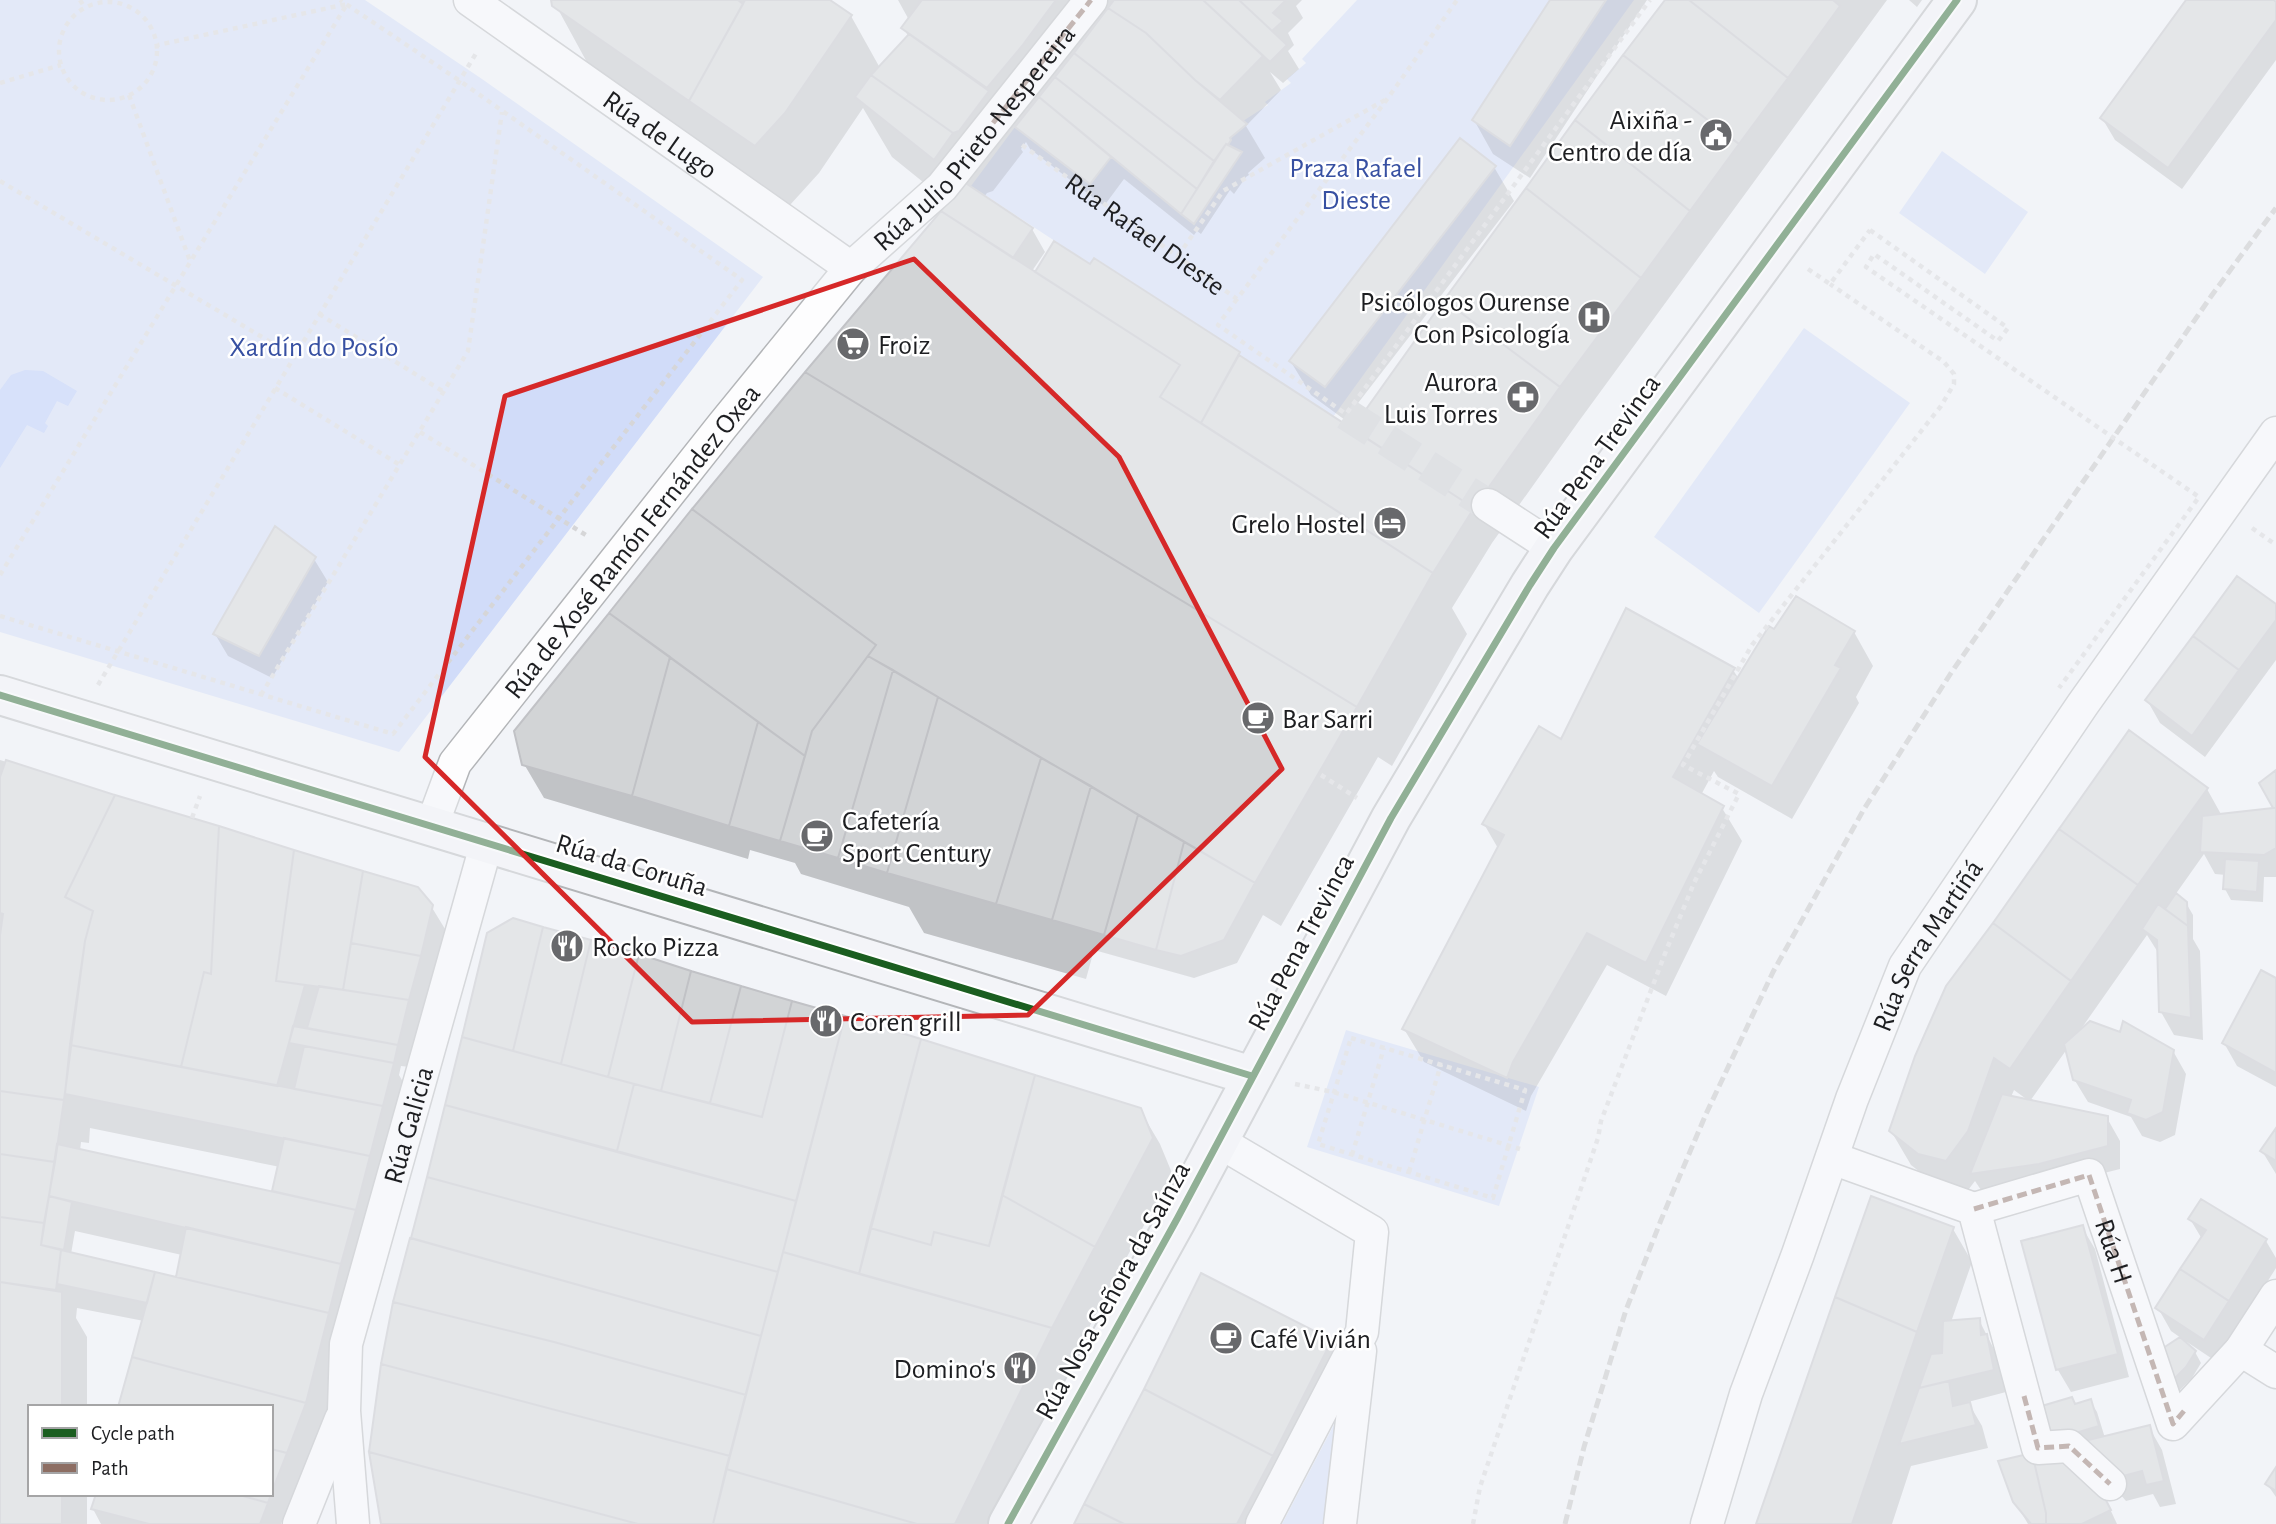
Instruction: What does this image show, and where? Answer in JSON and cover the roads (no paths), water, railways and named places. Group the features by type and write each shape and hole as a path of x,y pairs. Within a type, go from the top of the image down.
{"street":[{"name":"Rúa de Lugo","path":"470,0 501,9 851,268"},
{"name":"Rúa Julio Prieto Nespereira","path":"851,268 942,187 1091,0"},
{"name":"Rúa Pena Trevinca","path":"1252,1076 1391,818 1554,548 1957,0"},
{"name":"Rúa de Xosé Ramón Fernández Oxea","path":"432,825 455,763 851,268"},
{"name":"Rúa Serra Martiñá","path":"1707,1524 1746,1394 1852,1099 1905,966 2083,704 2276,433"},
{"path":"1488,505 1554,548"},
{"name":"Rúa da Coruña","path":"0,695 1252,1076"},
{"name":"Rúa Galicia","path":"344,1411 346,1343 487,842"},
{"name":"Rúa Nosa Señora da Saínza","path":"1008,1524 1252,1076"},
{"path":"1218,1141 1372,1231 1340,1524"},
{"path":"1832,1158 1974,1209 2038,1448 2070,1446 2110,1484"},
{"name":"Rúa H","path":"1974,1209 2089,1175 2173,1424 2241,1350"},
{"path":"2276,1296 2241,1350 2276,1372"},
{"path":"1262,1524 1362,1332"},
{"path":"299,1524 344,1411"},
{"path":"344,1411 353,1524"}],"water":[{"path":"25,370 43,371 77,391 68,406 57,401 45,423 48,426 44,433 27,425 0,468 0,390 11,375"}],"tunnel":[{"path":"1346,414 1488,505"}],"railway":[{"path":"1565,1524 1584,1447 1626,1310 1706,1114 1773,972 1864,809 1951,673 2212,295 2276,208"}],"place":[{"name":"Aixiña - Centro de día","path":"1716,135"},
{"name":"Psicólogos Ourense Con Psicología","path":"1594,317"},
{"name":"Froiz","path":"853,344"},
{"name":"Aurora Luis Torres","path":"1523,397"},
{"name":"Grelo Hostel","path":"1390,523"},
{"name":"Bar Sarri","path":"1258,718"},
{"name":"Cafetería Sport Century","path":"817,836"},
{"name":"Rocko Pizza","path":"567,946"},
{"name":"Coren grill","path":"826,1021"},
{"name":"Café Vivián","path":"1226,1338"},
{"name":"Domino's","path":"1020,1368"}],"park label":[{"name":"Praza Rafael Dieste","path":"1356,183"},
{"name":"Xardín do Posío","path":"314,346"}]}
